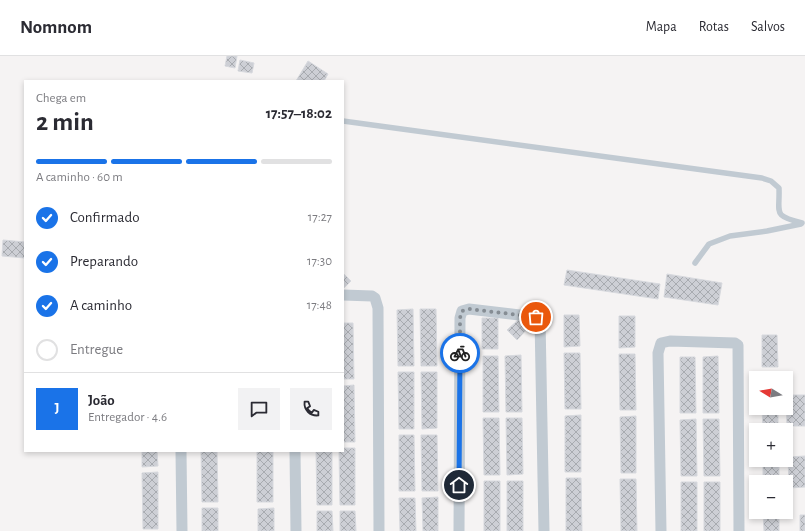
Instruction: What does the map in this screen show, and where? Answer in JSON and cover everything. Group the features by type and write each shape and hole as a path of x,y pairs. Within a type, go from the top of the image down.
{"street":[{"path":"344,295 372,296 375,298 378,308 379,531"},
{"path":"459,531 460,318 462,311 469,309 536,317 540,319 544,531"},
{"path":"661,531 658,353 661,343 670,341 734,343 738,345 739,531"},
{"path":"181,452 182,531"},
{"path":"295,452 296,531"}],"lane":[{"path":"344,121 762,178 771,181 779,188 777,205 780,214 787,219 804,223"},
{"path":"695,263 709,244 723,238 804,223"}],"building":[{"path":"227,56 237,56 235,68 225,66"},
{"path":"240,60 254,63 252,73 238,71"},
{"path":"308,61 328,74 325,80 297,80"},
{"path":"3,240 24,242 24,258 2,256"},
{"path":"567,270 660,284 658,299 564,285"},
{"path":"344,274 351,281 344,288"},
{"path":"667,274 722,283 718,305 664,297"},
{"path":"413,309 414,366 398,366 397,310"},
{"path":"420,309 436,309 437,366 421,366"},
{"path":"564,315 579,315 580,346 564,347"},
{"path":"619,316 635,316 635,347 619,348"},
{"path":"482,318 498,318 498,349 482,349"},
{"path":"518,320 527,329 517,340 507,330"},
{"path":"344,323 353,323 354,379 344,379"},
{"path":"762,335 777,335 778,367 762,367"},
{"path":"564,353 580,353 581,409 565,409"},
{"path":"619,354 635,354 636,410 620,410"},
{"path":"521,355 522,412 506,412 505,356"},
{"path":"483,356 498,356 499,412 483,412"},
{"path":"718,356 719,413 703,413 703,357"},
{"path":"680,357 695,357 696,413 680,413"},
{"path":"398,372 414,372 414,429 399,429"},
{"path":"421,372 437,372 437,428 422,429"},
{"path":"354,385 355,442 344,442 344,386"},
{"path":"793,395 805,395 805,426 793,426 793,423 787,423 787,415 793,415"},
{"path":"581,415 581,472 565,472 565,416"},
{"path":"762,415 778,415 778,423 763,423"},
{"path":"636,416 636,473 621,473 620,417"},
{"path":"483,418 499,418 500,475 484,475"},
{"path":"506,418 522,418 523,474 507,475"},
{"path":"696,419 697,476 681,476 680,420"},
{"path":"703,419 719,419 720,476 704,476"},
{"path":"399,435 414,435 415,491 399,491"},
{"path":"421,435 437,435 438,491 422,491"},
{"path":"344,448 355,448 355,505 340,505 339,452 344,452"},
{"path":"142,452 157,452 158,466 142,467"},
{"path":"201,452 217,452 218,502 202,502"},
{"path":"257,452 273,452 273,502 257,502"},
{"path":"316,452 332,452 332,505 317,505"},
{"path":"805,456 805,487 793,488 793,475 789,475 788,467 793,467 793,457"},
{"path":"763,467 779,467 779,475 763,475"},
{"path":"158,472 158,529 143,529 142,473"},
{"path":"566,478 581,478 582,531 566,531"},
{"path":"620,479 636,479 637,531 621,531"},
{"path":"484,481 500,481 500,531 484,531"},
{"path":"507,481 523,481 523,531 507,531"},
{"path":"681,482 697,482 697,531 681,531"},
{"path":"704,482 720,482 720,531 704,531"},
{"path":"438,497 438,531 423,531 422,498"},
{"path":"399,498 415,498 416,531 400,531"},
{"path":"202,508 218,508 218,531 202,531"},
{"path":"274,508 274,531 258,531 258,509"},
{"path":"317,511 332,511 333,531 317,531"},
{"path":"340,511 355,511 356,531 340,531"},
{"path":"800,515 805,515 805,531 800,531"},
{"path":"763,519 779,519 779,531 764,531"}],"way so far":[{"path":"460,353 460,314 466,309 536,317"}],"route":[{"path":"459,485 460,353"}]}
